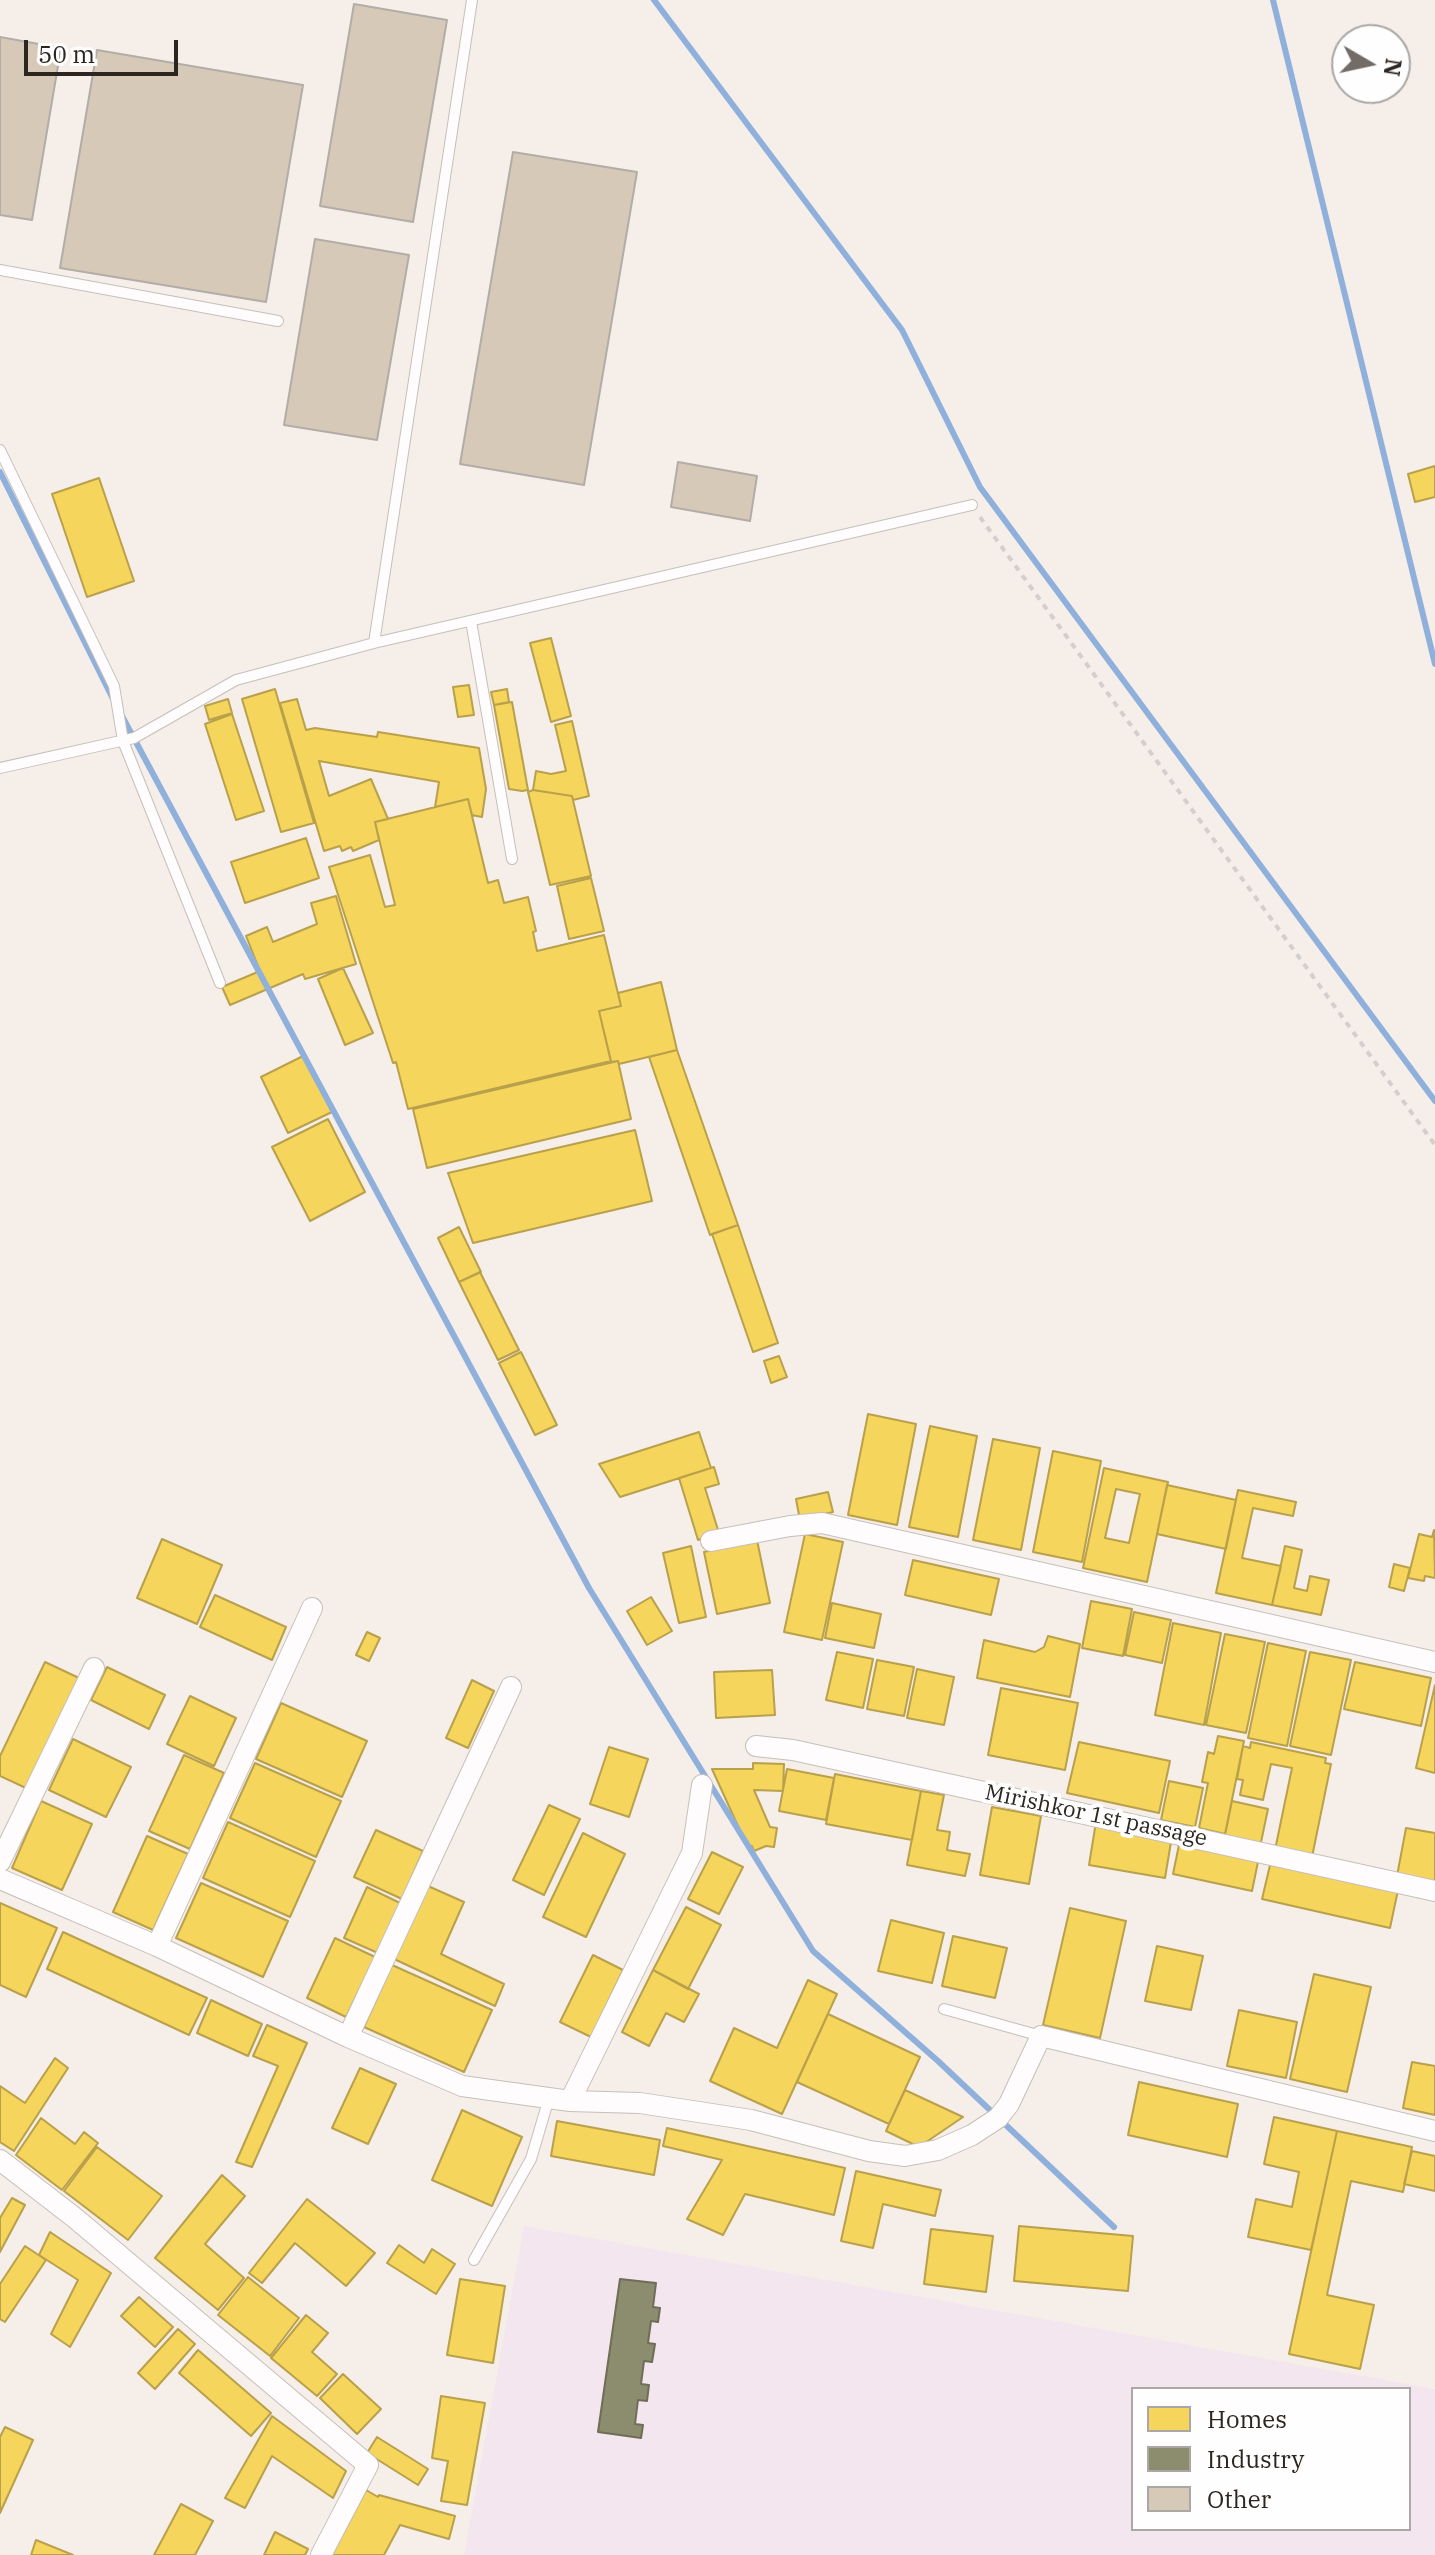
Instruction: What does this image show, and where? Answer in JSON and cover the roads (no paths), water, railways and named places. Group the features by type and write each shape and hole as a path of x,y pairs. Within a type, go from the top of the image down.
{"street":[{"path":"711,1541 822,1523 1435,1662"},
{"path":"157,1946 312,1608"},
{"path":"0,1862 94,1668"},
{"path":"348,2037 511,1687"},
{"name":"Mirishkor 1st passage","path":"756,1746 793,1750 1435,1891"},
{"path":"560,2099 692,1853 702,1785"},
{"path":"0,1879 157,1946 348,2037 462,2086 560,2099 640,2103 751,2120 869,2151 905,2156 938,2150 972,2135 998,2118 1009,2104 1041,2036 1435,2131"},
{"path":"0,2160 75,2218 368,2465 321,2555"}],"lane":[{"path":"374,643 472,0"},
{"path":"0,270 278,321"},
{"path":"0,450 114,686 123,741 220,983"},
{"path":"0,768 134,738 236,680 374,643 972,505"},
{"path":"471,621 512,859"},
{"path":"944,2009 1041,2036"},
{"path":"474,2260 531,2159 560,2099"}],"waterway":[{"path":"654,0 902,330 980,487 1435,1101"},
{"path":"1273,0 1435,664"},
{"path":"0,472 113,699"},
{"path":"122,716 589,1588 813,1951 938,2061 1114,2227"}]}
